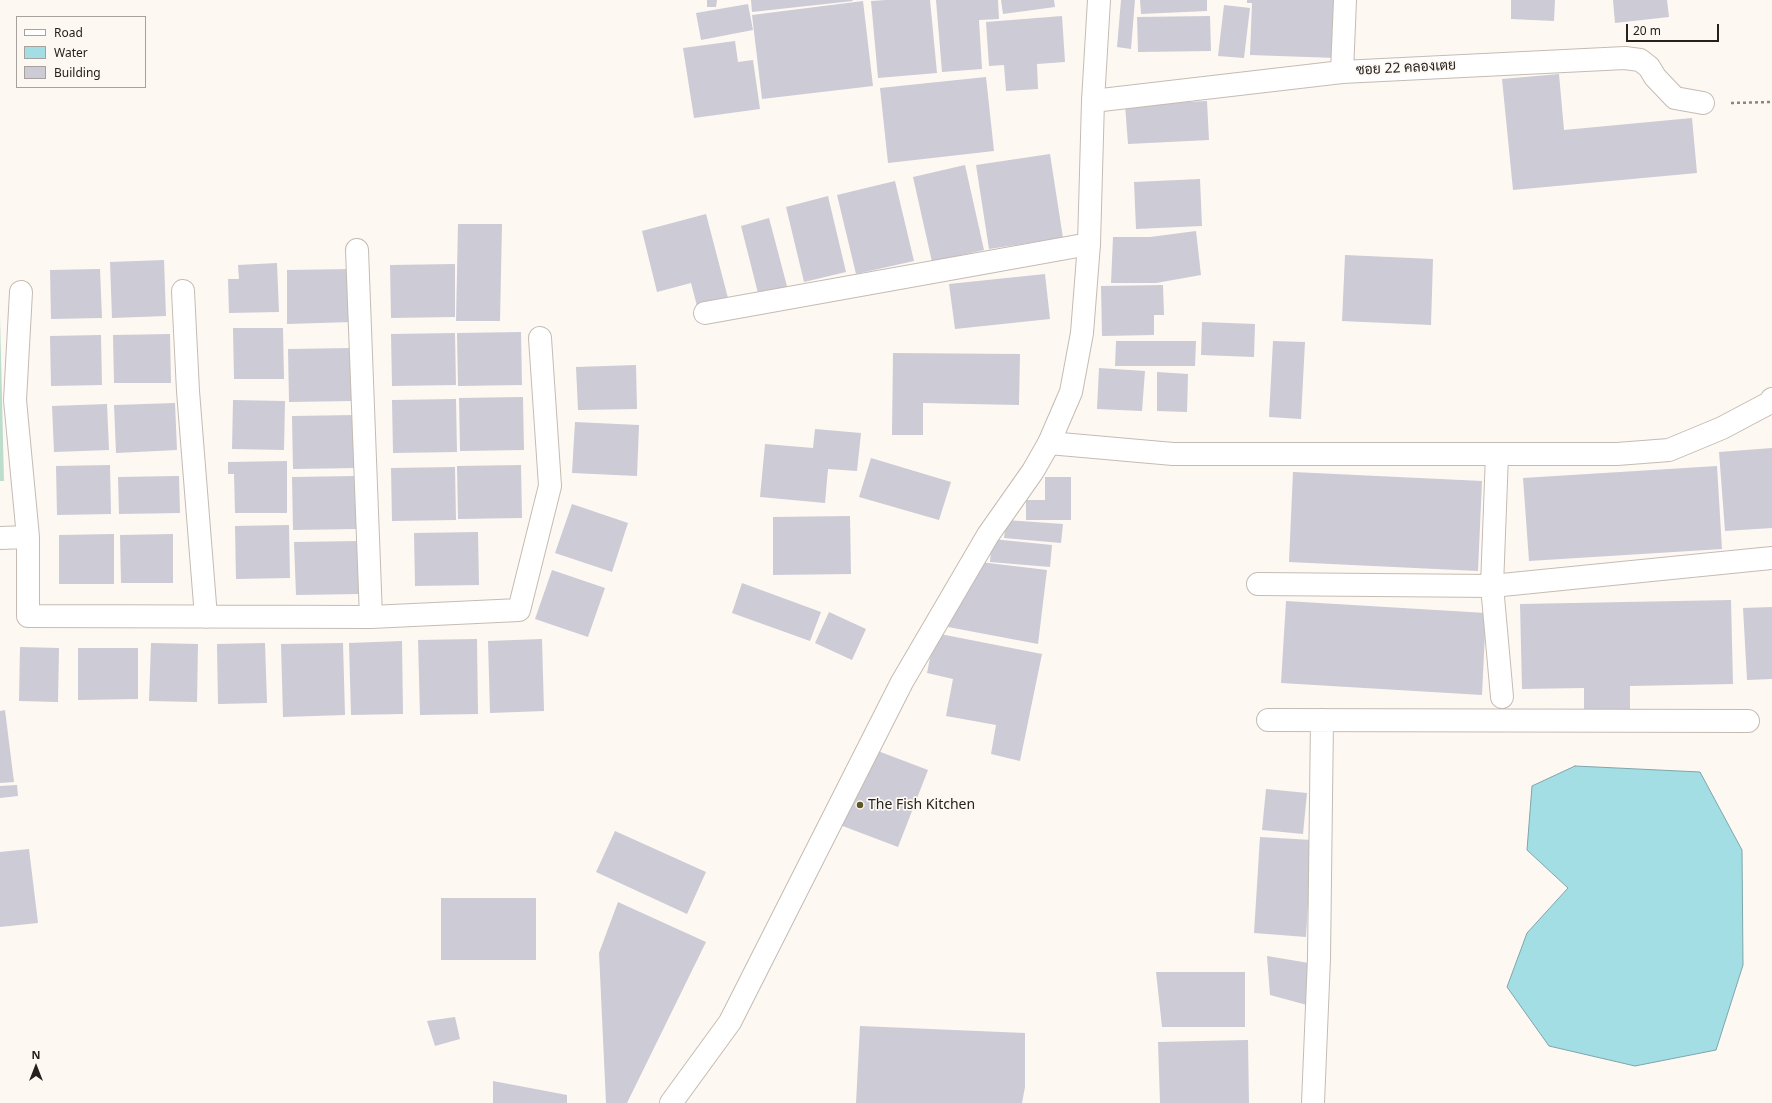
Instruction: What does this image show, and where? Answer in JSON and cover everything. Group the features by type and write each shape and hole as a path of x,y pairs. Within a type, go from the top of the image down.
{"street":[{"path":"671,1103 730,1022 902,682 988,535 1033,471 1049,443 1071,392 1082,333 1089,244 1092,101 1099,0"},
{"path":"1342,72 1345,0"},
{"name":"ซอย 22 คลองเตย","path":"1092,101 1342,72 1625,58 1640,60 1649,67 1655,77 1675,98 1703,104"},
{"path":"705,313 1089,244"},
{"path":"357,250 371,617"},
{"path":"183,291 188,391 206,617"},
{"path":"21,292 15,400 28,537 28,616 371,617 520,610 550,486 540,338"},
{"path":"1049,443 1173,454 1617,454 1669,450 1722,428 1771,402 1772,399"},
{"path":"1497,455 1492,586 1502,697"},
{"path":"0,538 28,537"},
{"path":"1258,584 1492,586 1772,558"},
{"path":"1268,720 1748,721"},
{"path":"1313,1103 1319,958 1322,720"}],"path":[{"path":"1703,104 1772,102"}],"green space":[{"path":"0,316 4,481 0,481"}],"water":[{"path":"1575,766 1700,772 1742,850 1743,965 1716,1050 1635,1066 1549,1046 1507,987 1527,933 1568,888 1527,850 1532,786"}],"building":[{"path":"707,0 717,0 716,7 707,7"},
{"path":"751,0 852,0 853,1 752,12"},
{"path":"930,0 937,73 878,78 871,1"},
{"path":"936,0 998,0 999,19 979,20 982,69 942,72"},
{"path":"1001,0 1054,0 1055,7 1003,14"},
{"path":"1121,0 1135,0 1131,49 1117,47"},
{"path":"1140,0 1207,0 1207,11 1141,14"},
{"path":"1247,0 1337,0 1336,58 1250,55 1252,3 1247,3"},
{"path":"1511,0 1555,0 1554,21 1511,19"},
{"path":"1613,0 1667,0 1669,17 1615,23"},
{"path":"863,1 873,86 762,99 752,15"},
{"path":"748,4 753,30 701,40 696,13"},
{"path":"1224,5 1250,8 1244,58 1218,56"},
{"path":"1062,16 1065,62 1037,64 1038,89 1006,91 1004,65 989,66 986,22"},
{"path":"1210,16 1211,51 1138,52 1137,17"},
{"path":"735,41 738,62 753,60 760,109 694,118 683,48"},
{"path":"1559,74 1564,130 1692,118 1697,173 1513,190 1502,79"},
{"path":"986,77 994,151 888,163 880,88"},
{"path":"1207,101 1209,140 1128,144 1125,105"},
{"path":"1050,154 1063,238 989,249 976,165"},
{"path":"965,165 984,250 932,262 913,177"},
{"path":"1200,179 1202,226 1136,229 1134,182"},
{"path":"895,181 914,261 856,274 837,195"},
{"path":"828,196 846,272 804,282 786,207"},
{"path":"706,214 728,298 697,306 691,283 657,292 642,231"},
{"path":"769,218 788,290 759,297 741,226"},
{"path":"458,224 502,224 500,321 456,321"},
{"path":"1196,231 1201,275 1156,283 1111,283 1113,237 1150,237"},
{"path":"1345,255 1433,259 1431,325 1342,321"},
{"path":"164,260 166,316 112,318 110,262"},
{"path":"277,263 279,312 229,313 228,279 239,279 238,265"},
{"path":"455,264 455,317 391,318 390,265"},
{"path":"100,269 102,318 51,319 50,270"},
{"path":"351,269 352,322 287,324 287,270"},
{"path":"1045,274 1050,319 955,329 949,284"},
{"path":"1163,285 1164,315 1154,315 1154,335 1102,336 1101,286"},
{"path":"1202,322 1255,324 1254,357 1201,355"},
{"path":"233,328 283,328 284,379 234,379"},
{"path":"521,332 522,385 458,386 457,333"},
{"path":"455,333 456,385 392,386 391,334"},
{"path":"170,334 171,383 114,383 113,335"},
{"path":"101,335 102,385 51,386 50,336"},
{"path":"1116,341 1196,341 1195,366 1115,366"},
{"path":"1273,341 1305,342 1301,419 1269,417"},
{"path":"352,348 353,401 289,402 288,349"},
{"path":"893,353 1020,354 1019,405 923,403 923,435 892,435"},
{"path":"636,365 637,409 578,410 576,367"},
{"path":"1099,368 1145,371 1142,411 1097,409"},
{"path":"1157,372 1188,374 1187,412 1157,411"},
{"path":"523,397 524,450 460,451 459,398"},
{"path":"456,399 457,452 393,453 392,400"},
{"path":"233,400 285,401 284,450 232,449"},
{"path":"175,403 177,450 116,453 114,405"},
{"path":"107,404 109,450 54,452 52,406"},
{"path":"356,415 357,468 293,469 292,416"},
{"path":"575,422 639,425 637,476 572,473"},
{"path":"815,429 861,433 857,471 828,469 825,503 760,497 765,444 813,448"},
{"path":"1772,448 1772,528 1725,531 1719,452"},
{"path":"871,458 951,482 939,520 859,497"},
{"path":"287,461 287,513 235,513 234,474 228,474 228,462"},
{"path":"110,465 111,514 57,515 56,466"},
{"path":"521,465 522,518 458,519 457,466"},
{"path":"1717,466 1722,549 1529,561 1523,478"},
{"path":"455,467 456,520 392,521 391,468"},
{"path":"1293,472 1482,481 1478,571 1289,562"},
{"path":"179,476 180,513 119,514 118,477"},
{"path":"356,476 357,529 293,530 292,477"},
{"path":"1045,477 1071,477 1071,520 1026,520 1026,500 1045,500"},
{"path":"572,504 628,523 612,572 555,553"},
{"path":"850,516 851,574 773,575 773,517"},
{"path":"1006,520 1063,524 1061,543 1004,538"},
{"path":"289,525 290,578 236,579 235,526"},
{"path":"478,532 479,585 415,586 414,533"},
{"path":"114,534 114,584 59,584 59,535"},
{"path":"173,534 173,583 121,583 120,535"},
{"path":"992,539 1052,545 1050,567 990,562"},
{"path":"359,541 359,594 296,595 294,542"},
{"path":"980,562 1047,570 1038,644 948,627"},
{"path":"552,570 605,588 588,637 535,619"},
{"path":"742,583 821,612 810,641 732,613"},
{"path":"1731,600 1733,684 1630,686 1630,712 1584,713 1584,688 1522,689 1520,604"},
{"path":"1286,601 1486,613 1482,695 1281,683"},
{"path":"1772,607 1772,679 1747,680 1743,608"},
{"path":"829,612 866,629 852,660 815,643"},
{"path":"935,633 1042,654 1020,761 991,754 996,725 946,716 953,679 927,673"},
{"path":"477,639 478,714 420,715 418,640"},
{"path":"542,639 544,711 490,713 488,641"},
{"path":"402,641 403,714 351,715 349,643"},
{"path":"151,643 198,644 197,702 149,701"},
{"path":"265,643 267,703 218,704 217,644"},
{"path":"343,643 345,715 283,717 281,644"},
{"path":"20,647 59,648 58,702 19,701"},
{"path":"78,648 138,648 138,699 78,700"},
{"path":"5,710 14,782 0,783 0,711"},
{"path":"870,748 928,770 898,847 840,825"},
{"path":"17,785 18,796 0,798 0,786"},
{"path":"1266,789 1307,793 1303,834 1262,830"},
{"path":"615,831 706,872 687,914 596,872"},
{"path":"1260,837 1312,840 1306,937 1254,933"},
{"path":"29,849 38,923 0,927 0,852"},
{"path":"441,898 536,898 536,960 441,960"},
{"path":"618,902 706,942 627,1103 606,1103 599,953"},
{"path":"1267,956 1309,963 1307,1005 1270,995"},
{"path":"1156,972 1245,972 1245,1027 1162,1027"},
{"path":"455,1017 460,1039 435,1046 427,1021"},
{"path":"860,1026 1025,1033 1025,1087 1022,1103 856,1103"},
{"path":"1248,1040 1249,1103 1160,1103 1158,1042"},
{"path":"493,1081 567,1095 567,1103 493,1103"}],"place":[{"name":"The Fish Kitchen","path":"860,805"}]}
